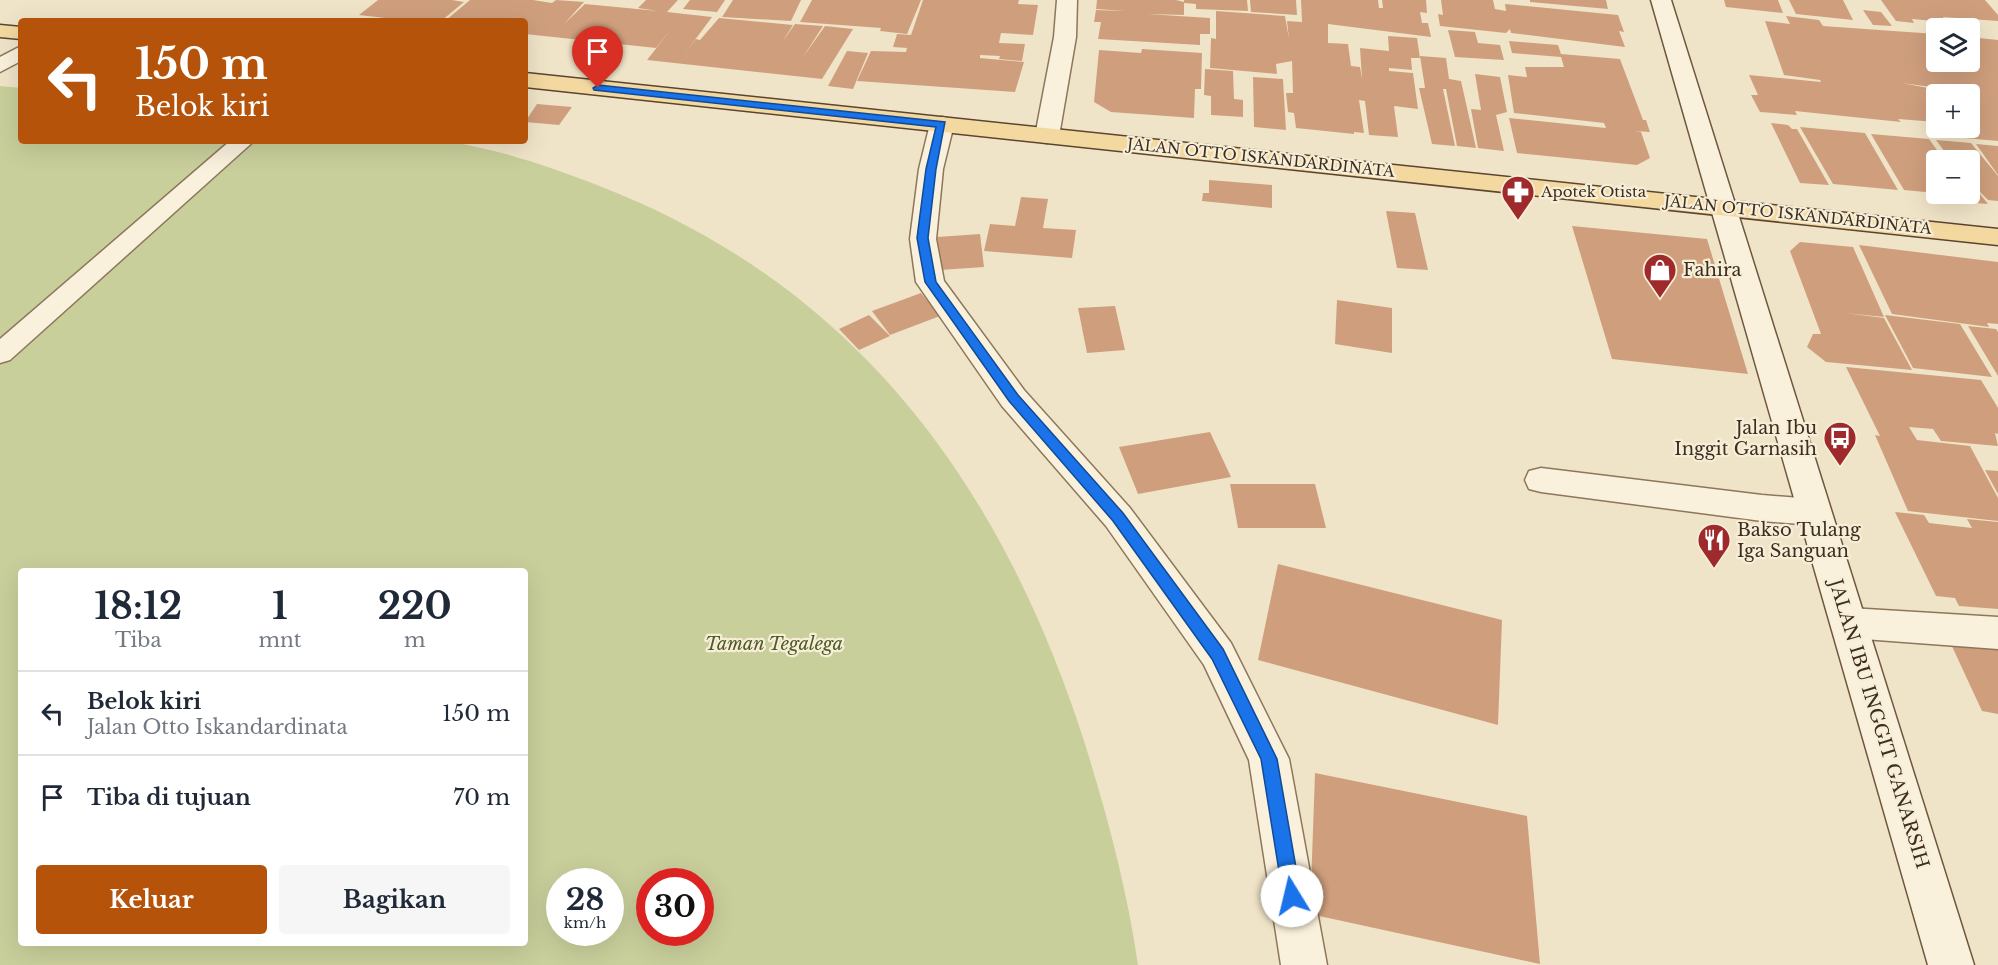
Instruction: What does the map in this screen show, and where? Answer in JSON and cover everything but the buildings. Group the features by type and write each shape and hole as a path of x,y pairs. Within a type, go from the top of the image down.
{"main road":[{"path":"0,31 18,33"},
{"name":"JALAN OTTO ISKANDARDINATA","path":"528,80 1998,237"}],"street":[{"path":"1047,136 1065,38 1067,0"},
{"name":"JALAN IBU INGGIT GANARSIH","path":"1661,0 1813,512 1850,622 1951,965"},
{"path":"942,124 931,169 923,238 930,282 1014,398 1118,517 1218,654 1269,759 1304,965"},
{"path":"1541,480 1762,508 1813,512"},
{"path":"1850,622 1998,633"}],"lane":[{"path":"0,66 18,54"},
{"path":"0,354 240,144"}],"green space":[{"name":"Taman Tegalega","path":"0,86 18,88 18,144 460,144 489,150 602,187 693,229 774,280 845,339 908,406 963,480 1010,561 1050,648 1084,741 1116,852 1138,965 0,965"}],"place":[{"name":"Apotek Otista","path":"1518,221"},
{"name":"Fahira","path":"1660,299"},
{"name":"Jalan Ibu Inggit Garnasih","path":"1840,467"},
{"name":"Bakso Tulang Iga Sanguan","path":"1714,569"}],"route":[{"path":"598,88 942,124 931,169 923,238 930,282 1014,398 1118,517 1218,654 1269,759 1292,896"}]}
